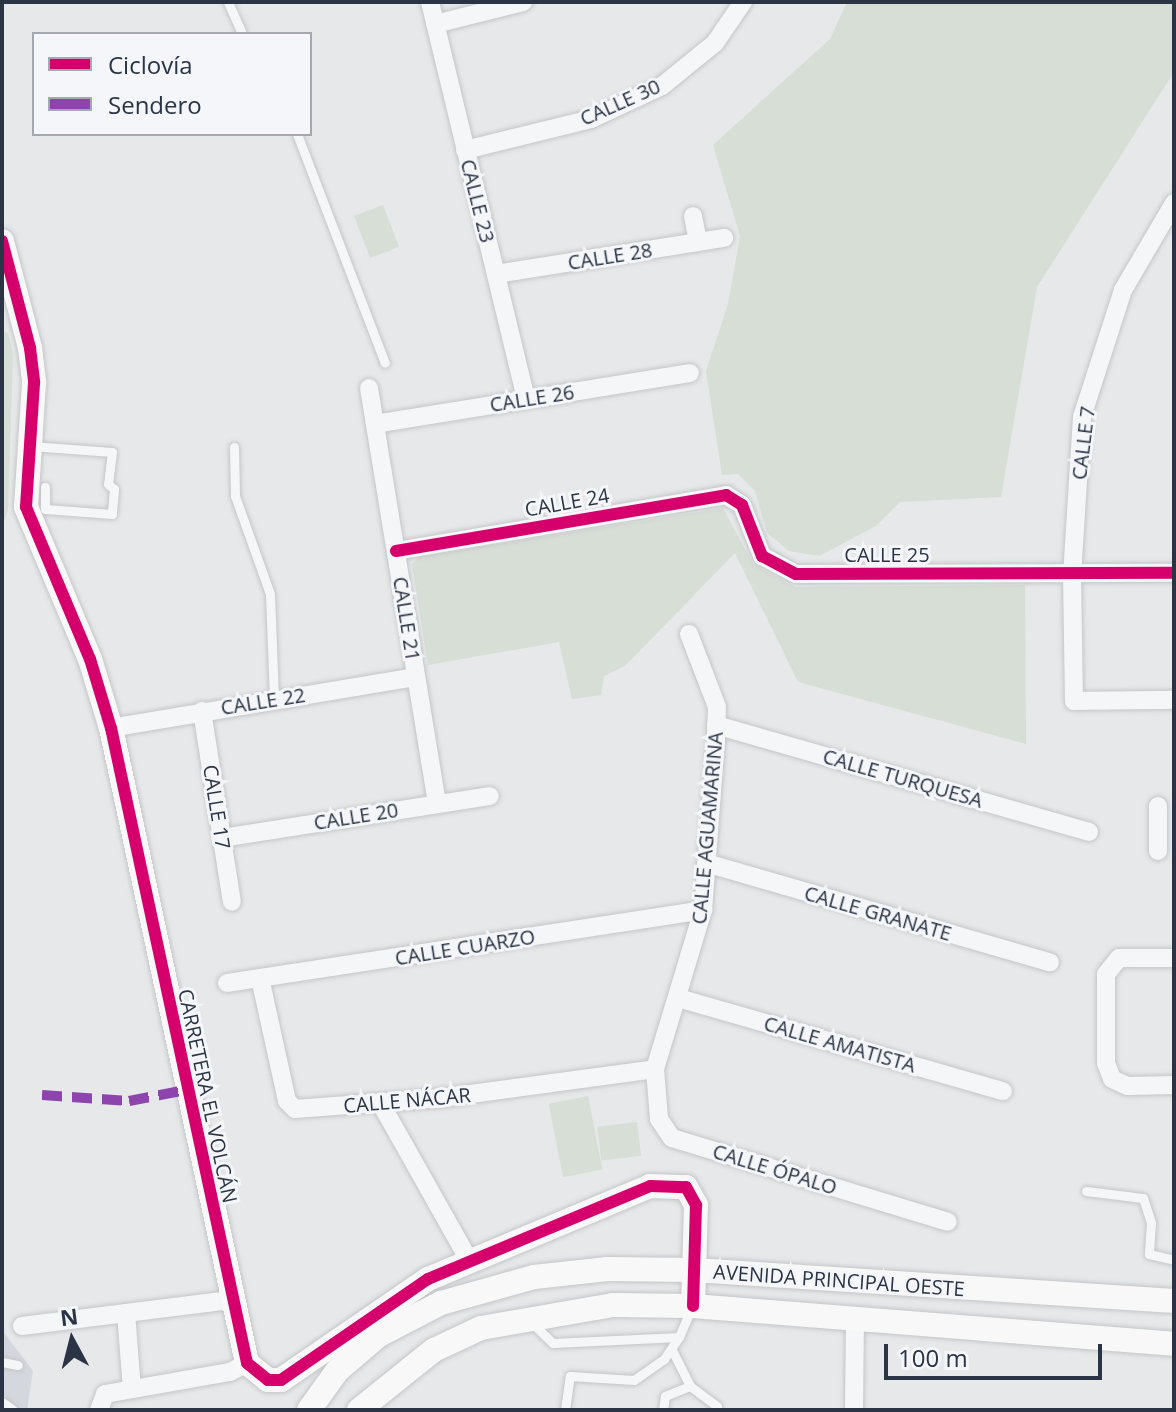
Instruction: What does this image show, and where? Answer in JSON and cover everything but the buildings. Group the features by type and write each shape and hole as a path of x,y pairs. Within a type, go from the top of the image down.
{"main road":[{"name":"CARRETERA EL VOLCÁN","path":"2,241 30,348 35,400 31,446 39,497 111,728 247,1363"},
{"path":"247,1363 268,1380 281,1380 428,1279 650,1186 686,1187 696,1205 693,1306"},
{"name":"AVENIDA PRINCIPAL OESTE","path":"309,1410 337,1371 389,1330 477,1290 534,1277 608,1269 695,1270 1174,1301"},
{"name":"AVENIDA PRINCIPAL OESTE","path":"359,1410 434,1350 481,1328 528,1316 613,1305 693,1306 1174,1344"},
{"path":"294,1410 337,1371"}],"street":[{"name":"CALLE 23","path":"430,2 526,399"},
{"path":"435,24 523,2"},
{"name":"CALLE 30","path":"465,150 591,119 662,86 715,43 743,2"},
{"name":"CALLE 7","path":"1174,203 1123,290 1082,417 1072,574 1074,701 1174,700"},
{"path":"693,216 698,242"},
{"name":"CALLE 28","path":"496,274 724,238"},
{"name":"CALLE 26","path":"375,424 690,373"},
{"name":"CALLE 21","path":"369,388 437,803"},
{"name":"CALLE 24","path":"396,551 726,495 742,505"},
{"name":"CALLE 25","path":"742,505 762,556 796,574 1174,573"},
{"name":"CALLE AGUAMARINA","path":"655,1069 703,910 716,725 713,693 689,634"},
{"name":"CALLE 22","path":"111,728 415,677"},
{"name":"CALLE 17","path":"202,711 232,902"},
{"name":"CALLE TURQUESA","path":"716,725 1089,832"},
{"name":"CALLE 20","path":"222,838 490,796"},
{"path":"1158,806 1166,828 1158,851"},
{"name":"CALLE GRANATE","path":"706,863 1050,962"},
{"name":"CALLE CUARZO","path":"227,983 703,910"},
{"path":"1174,958 1119,958 1106,974 1106,1063 1112,1079 1128,1086 1174,1085"},
{"name":"CALLE NÁCAR","path":"260,978 291,1107 381,1104 655,1069"},
{"name":"CALLE AMATISTA","path":"678,998 1003,1091"},
{"name":"CALLE ÓPALO","path":"655,1069 659,1119 672,1138 948,1222"},
{"path":"381,1104 470,1262"},
{"path":"22,1326 232,1300"},
{"path":"126,1313 132,1389"},
{"path":"854,1410 855,1319"},
{"path":"99,1410 105,1394 230,1372 247,1363"}],"lane":[{"path":"228,2 241,32"},
{"path":"298,136 385,363"},
{"path":"31,446 112,452 108,484 114,489 112,514 45,509 39,497"},
{"path":"234,447 235,496 270,594 274,699"},
{"path":"1086,1191 1143,1198 1151,1223 1149,1254 1174,1260"},
{"path":"565,1410 570,1376 634,1380 672,1350 693,1306"},
{"path":"528,1316 541,1337 553,1343 679,1337"},
{"path":"672,1350 690,1386 717,1406"},
{"path":"2,1362 18,1365"},
{"path":"663,1410 665,1396 690,1386"},
{"path":"2,1402 13,1410"}],"shaded area":[{"path":"847,2 1174,2 1174,72 1037,287 1001,497 900,502 876,526 819,556 789,551 767,533 755,491 738,474 722,475 706,371 728,304 740,236 713,145 830,39"},
{"path":"383,205 399,247 370,258 354,216"},
{"path":"2,331 8,333 13,354 8,510 2,527"},
{"path":"723,508 753,564 795,587 1025,585 1026,744 798,682 735,553 625,666 604,676 601,695 572,699 559,642 428,665 412,564 419,557"},
{"path":"588,1096 602,1170 563,1177 549,1104"},
{"path":"637,1122 641,1156 601,1161 597,1127"},
{"path":"2,1330 33,1371 27,1410 2,1410"}],"marked path":[{"path":"42,1095 129,1101 186,1090"}],"cycle path":[{"path":"2,241 30,348 34,383 26,507 90,659 111,728 247,1363 268,1380 281,1380 428,1279 650,1186 686,1187 696,1205 693,1306"},
{"path":"396,551 726,495 742,505 762,556 796,574 1174,573"}]}
